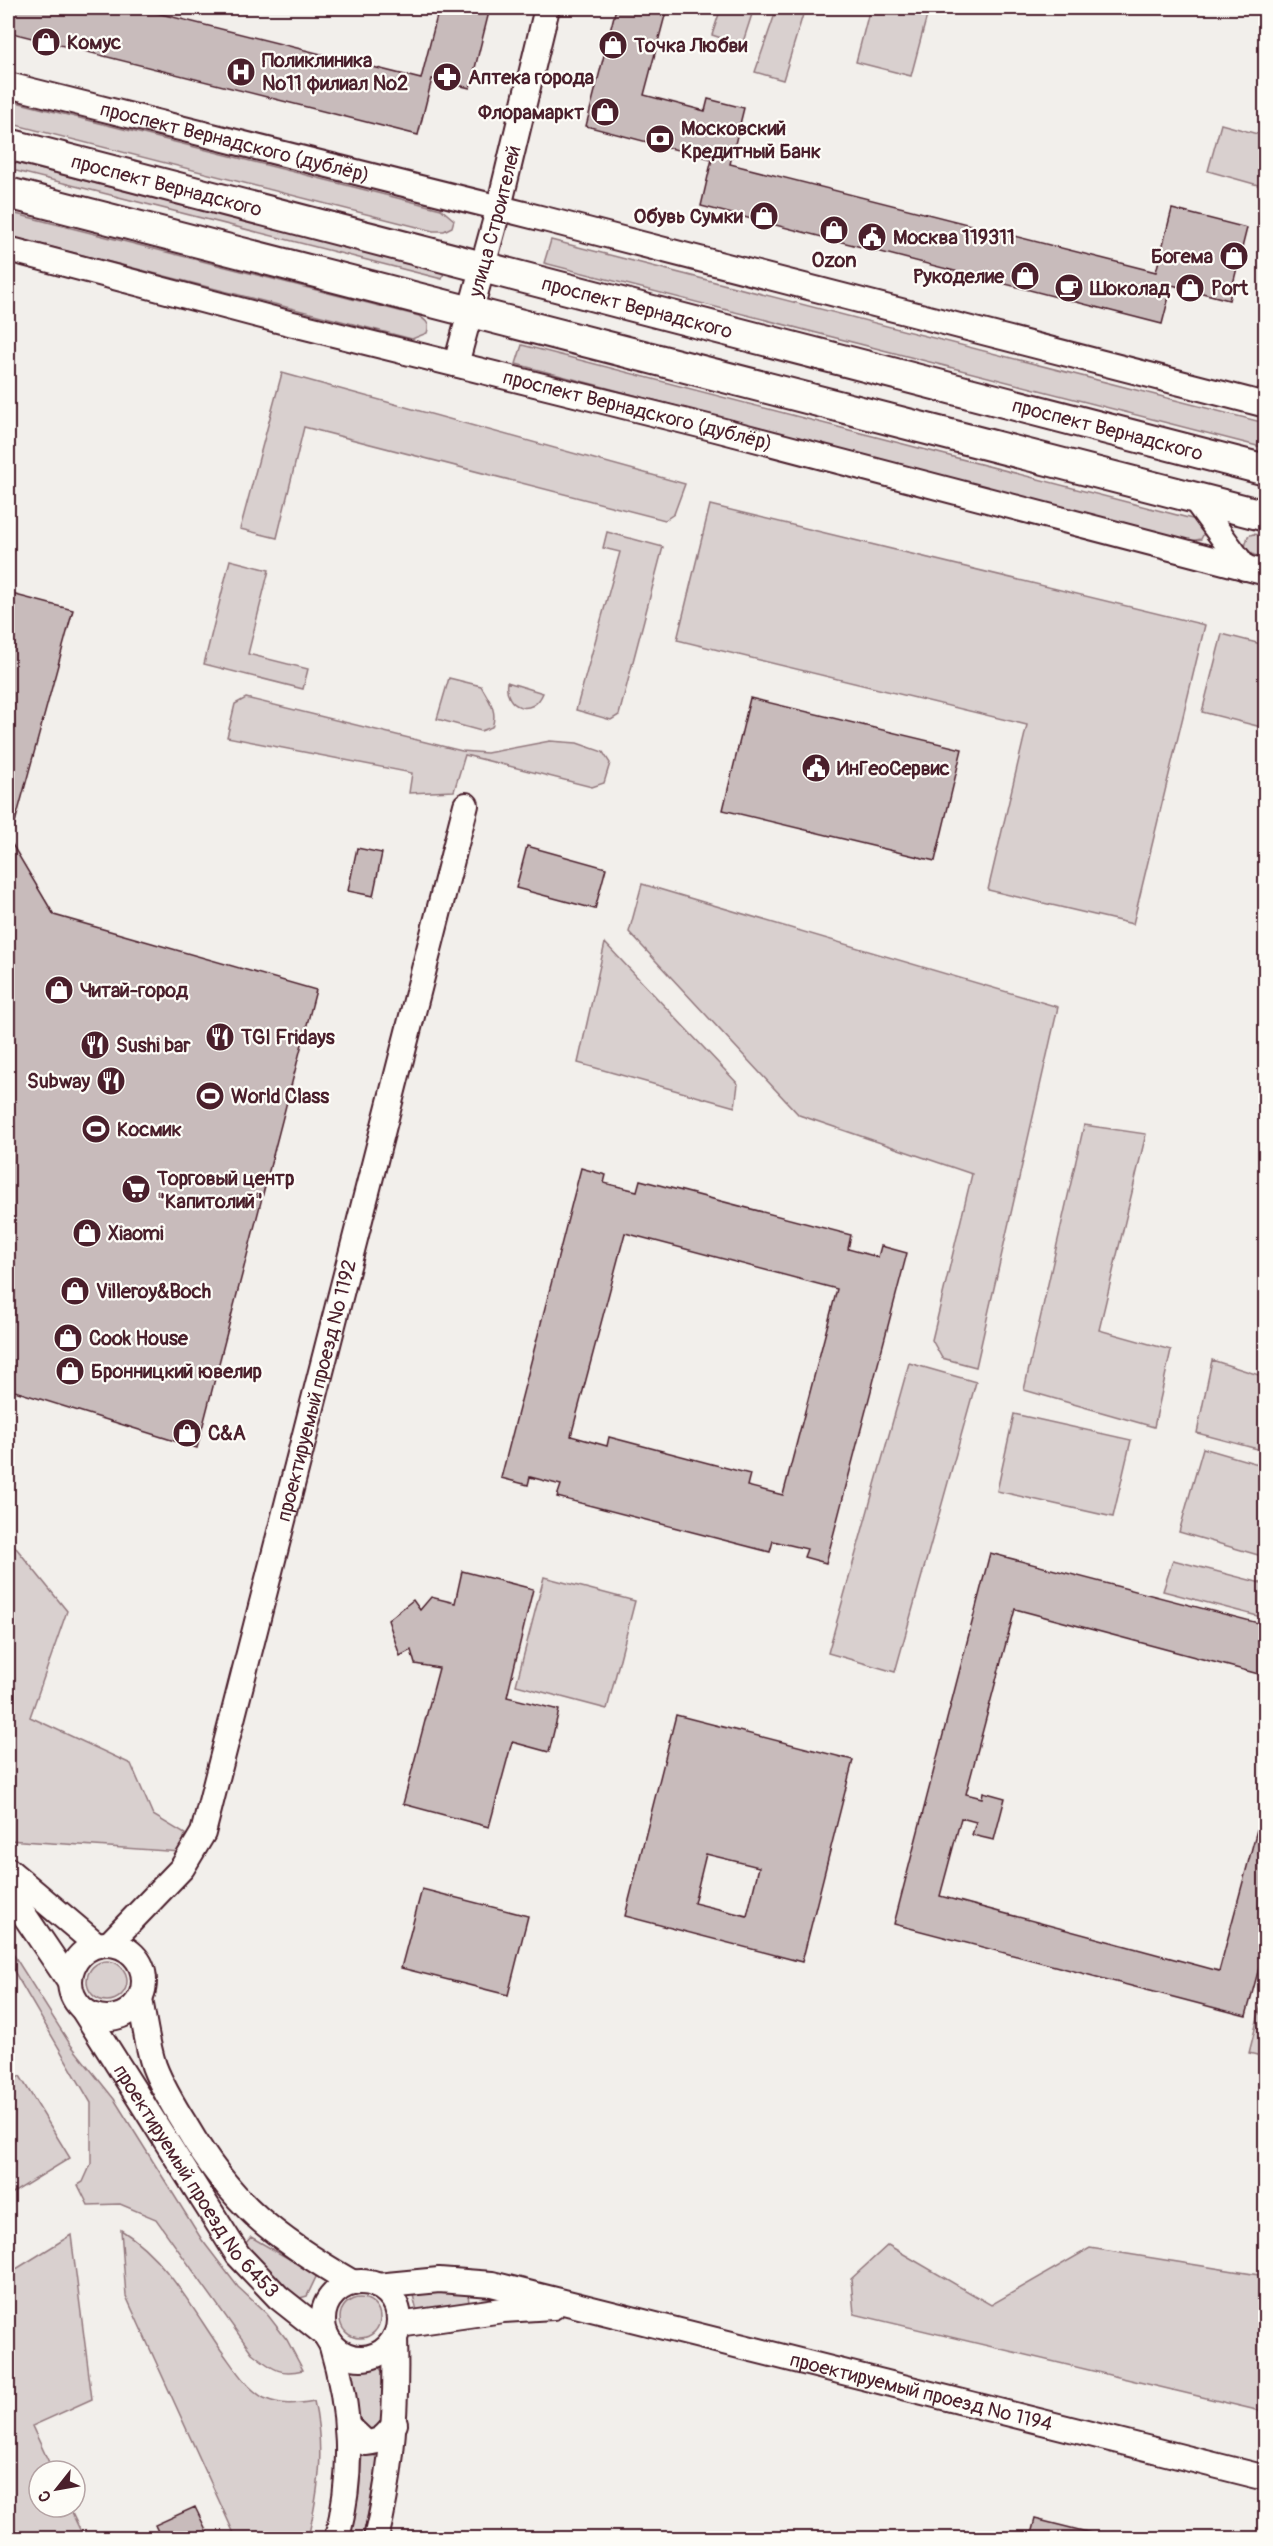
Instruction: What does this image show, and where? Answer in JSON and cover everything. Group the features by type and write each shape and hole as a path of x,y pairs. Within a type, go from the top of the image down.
{"main road":[{"name":"проспект Вернадского","path":"8,144 1266,470"},
{"path":"8,193 1266,516"}],"street":[{"name":"улица Строителей","path":"456,364 499,207 547,8"},
{"name":"проспект Вернадского (дублёр)","path":"8,85 499,207 1266,405"},
{"name":"проспект Вернадского (дублёр)","path":"8,249 1255,570"},
{"path":"1193,497 1255,570"},
{"name":"проектируемый проезд № 1192","path":"103,1945 182,1868 203,1833 466,805"},
{"name":"проектируемый проезд № 6453","path":"8,1870 103,1945 121,1947 139,1963 144,1981 140,1999 154,2065 202,2154 231,2193 286,2241 353,2283"},
{"name":"проектируемый проезд № 6453","path":"8,1891 69,1981 76,2002 84,2011 238,2255 278,2297 328,2339"},
{"path":"69,1981 71,1971 80,1955 103,1945"},
{"path":"84,2011 95,2017 108,2019 121,2016 132,2009 140,1999"},
{"name":"проектируемый проезд № 1194","path":"377,2286 439,2280 472,2280 1266,2478"},
{"path":"337,2538 347,2489 348,2426 340,2373 323,2324 327,2302 343,2286 353,2283 377,2286 394,2302 397,2331 395,2424 386,2502 376,2538"},
{"name":"проектируемый проезд № 1194","path":"397,2331 503,2310 576,2306"},
{"path":"328,2339 340,2352 352,2357 365,2358 377,2355 388,2347 397,2331"},
{"path":"348,2426 366,2443 377,2442 386,2436 395,2424"}],"shaded area":[{"path":"721,8 754,8 742,45 712,35"},
{"path":"777,8 805,8 783,80 755,72"},
{"path":"870,8 929,8 911,76 856,62"},
{"path":"8,100 441,209 454,220 452,227 444,231 433,231 8,123"},
{"path":"1221,124 1265,136 1265,187 1208,171"},
{"path":"8,161 444,272 442,279 8,169"},
{"path":"8,212 419,316 427,323 427,333 412,339 8,236"},
{"path":"551,240 1265,423 1265,448 544,263"},
{"path":"522,345 1196,520 1204,533 1201,539 1191,541 516,364"},
{"path":"282,373 685,484 674,514 665,520 304,427 277,538 240,529"},
{"path":"710,505 1205,625 1133,924 988,890 1027,725 677,640"},
{"path":"607,532 663,547 619,715 611,720 576,710 620,552 603,548"},
{"path":"1253,534 1265,536 1265,558 1254,555 1245,547 1248,536"},
{"path":"230,560 269,570 248,654 308,669 303,689 204,664"},
{"path":"1222,634 1265,645 1265,728 1202,712"},
{"path":"449,678 481,686 493,711 492,727 481,731 437,719"},
{"path":"507,682 543,693 533,705 520,707 510,698"},
{"path":"246,698 462,751 487,753 550,741 577,743 603,752 610,763 604,783 592,787 465,755 454,791 409,793 412,773 227,737 235,704"},
{"path":"642,884 1058,1007 976,1367 942,1358 932,1340 972,1174 799,1115 629,932"},
{"path":"605,943 738,1084 735,1107 578,1063"},
{"path":"1084,1125 1146,1134 1099,1330 1171,1350 1154,1427 1024,1390"},
{"path":"1212,1360 1265,1377 1265,1451 1197,1433"},
{"path":"909,1363 976,1382 895,1672 828,1653"},
{"path":"1014,1414 1131,1440 1113,1517 997,1491"},
{"path":"1203,1448 1265,1466 1265,1557 1179,1532"},
{"path":"8,1538 67,1611 30,1717 131,1764 153,1815 185,1834 181,1852 8,1840"},
{"path":"1173,1560 1265,1584 1265,1618 1163,1591"},
{"path":"544,1577 635,1601 607,1709 516,1685"},
{"path":"8,1946 70,2044 114,2099 202,2240 238,2287 267,2314 287,2340 303,2370 281,2371 252,2353 156,2219 120,2204 88,2205 78,2185 83,2182 91,2164 91,2103 8,1961"},
{"path":"107,1961 115,1962 121,1967 126,1973 126,1989 121,1995 115,2000 107,2001 99,2000 93,1995 88,1989 87,1981 88,1973 93,1967 99,1962"},
{"path":"1265,1989 1266,2057 1249,2053"},
{"path":"20,2076 70,2158 8,2196 8,2084"},
{"path":"121,2230 151,2254 177,2284 235,2370 251,2389 264,2398 277,2402 314,2401 320,2453 315,2503 308,2538 236,2538 126,2296"},
{"path":"71,2235 92,2399 32,2426 47,2459 27,2459 27,2519 75,2519 84,2538 8,2538 8,2274"},
{"path":"251,2237 317,2275 307,2296 300,2298 295,2295 256,2259 245,2244"},
{"path":"888,2245 991,2305 1090,2248 1265,2276 1265,2412 854,2314 851,2279"},
{"path":"415,2291 468,2293 469,2304 417,2311 413,2295"},
{"path":"360,2298 368,2299 374,2304 379,2310 379,2326 374,2332 368,2337 360,2338 352,2337 346,2332 341,2326 340,2318 341,2310 346,2304 352,2299"},
{"path":"378,2366 386,2376 386,2423 372,2434 360,2427 348,2372 352,2369"},
{"path":"373,2452 378,2462 363,2538 348,2538 359,2494 362,2453"}],"building":[{"path":"8,8 137,8 421,79 439,8 490,8 470,88 432,79 418,135 8,32"},
{"path":"616,8 667,8 644,95 705,111 708,99 744,108 730,164 1156,272 1172,209 1247,228 1229,300 1172,285 1162,324 701,206 712,159 586,126"},
{"name":"Торговый центр \"Капитолий\"","path":"8,593 73,610 10,841 54,915 316,990 197,1448 8,1389"},
{"path":"750,698 962,749 935,861 723,810"},
{"path":"527,846 606,868 595,909 516,888"},
{"path":"357,848 382,853 373,896 348,891"},
{"path":"581,1168 606,1175 604,1183 637,1191 640,1180 851,1235 848,1249 878,1257 881,1246 907,1253 826,1563 804,1557 807,1549 773,1541 770,1552 557,1497 561,1485 530,1477 528,1485 501,1478","holes":["625,1233 837,1289 783,1495 747,1486 750,1474 609,1437 607,1446 571,1436"]},
{"path":"990,1553 1266,1625 1266,1676 1015,1609 966,1794 982,1798 983,1792 1005,1798 994,1840 972,1835 976,1822 961,1818 940,1896 1219,1971 1266,1796 1266,1942 1246,2016 894,1924"},
{"path":"462,1571 533,1589 507,1697 559,1710 549,1752 512,1742 489,1827 403,1804 439,1668 415,1664 411,1650 400,1656 388,1620 413,1600 420,1610 431,1597 455,1603"},
{"path":"676,1715 853,1760 802,1962 625,1916","holes":["706,1854 759,1867 747,1916 694,1903"]},
{"path":"422,1889 528,1916 508,1995 401,1968"},
{"path":"195,2507 210,2538 161,2538 155,2525"},
{"path":"1035,2519 1111,2538 1030,2538"}],"place":[{"name":"Комус","path":"46,42"},
{"name":"Точка Любви","path":"613,45"},
{"name":"Поликлиника №11 филиал №2","path":"241,72"},
{"name":"Аптека города","path":"447,77"},
{"name":"Флорамаркт","path":"605,112"},
{"name":"Московский Кредитный Банк","path":"660,139"},
{"name":"Обувь Сумки","path":"764,216"},
{"name":"Ozon","path":"834,230"},
{"name":"Москва 119311","path":"872,237"},
{"name":"Богема","path":"1234,256"},
{"name":"Рукоделие","path":"1025,276"},
{"name":"Шоколад","path":"1069,288"},
{"name":"Port","path":"1190,288"},
{"name":"ИнГеоСервис","path":"816,768"},
{"name":"Читай-город","path":"59,990"},
{"name":"TGI Fridays","path":"220,1037"},
{"name":"Sushi bar","path":"95,1045"},
{"name":"Subway","path":"111,1081"},
{"name":"World Class","path":"210,1096"},
{"name":"Космик","path":"96,1129"},
{"name":"Торговый центр \"Капитолий\"","path":"136,1189"},
{"name":"Xiaomi","path":"87,1233"},
{"name":"Villeroy&Boch","path":"75,1291"},
{"name":"Cook House","path":"68,1338"},
{"name":"Бронницкий ювелир","path":"70,1371"},
{"name":"C&A","path":"187,1433"}]}
